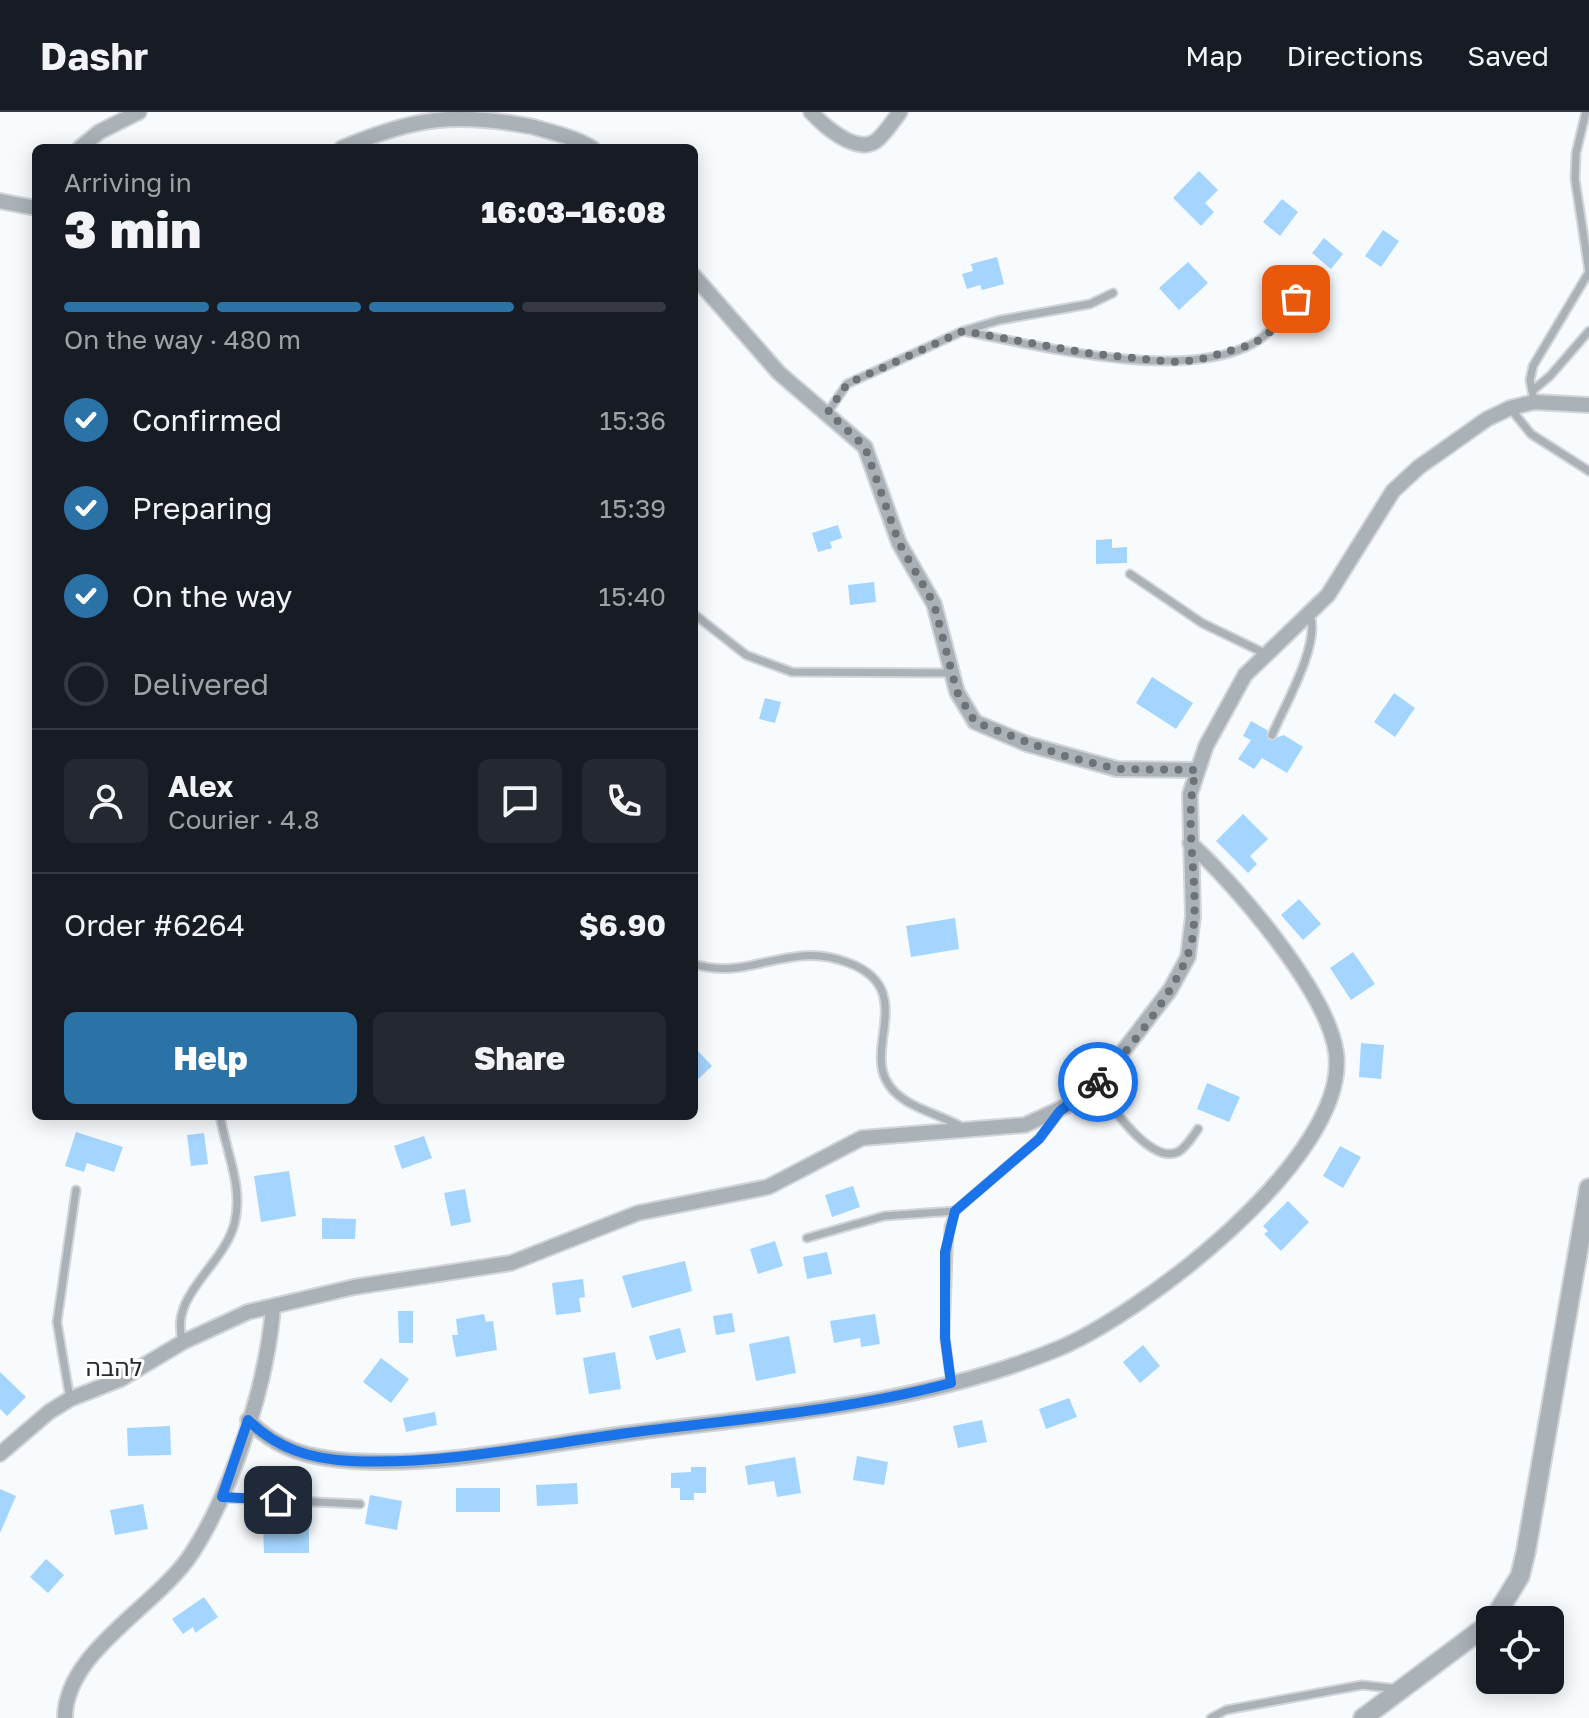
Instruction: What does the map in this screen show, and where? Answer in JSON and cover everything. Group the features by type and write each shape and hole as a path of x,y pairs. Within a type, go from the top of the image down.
{"street":[{"path":"85,144 99,132 139,112"},
{"path":"811,112 850,141 863,145 875,142 900,112"},
{"path":"354,144 437,116 473,113 496,115 583,144"},
{"path":"0,201 32,207"},
{"path":"698,281 779,373 865,447 899,543 934,604 952,673 975,722 1061,755 1117,769 1196,770"},
{"path":"0,1454 49,1412 70,1399 121,1379 183,1342 248,1312 354,1287 511,1263 638,1213 768,1187 862,1138 1025,1125 1060,1111 1095,1085 1170,990 1188,957 1193,916 1190,794 1196,770 1227,702 1245,675 1264,653 1310,615 1328,595 1381,509 1406,478 1487,419 1533,396 1589,405"},
{"path":"248,1420 283,1448 349,1461 470,1455 817,1410 951,1383 1058,1349 1103,1328 1149,1298 1244,1218 1305,1144 1323,1111 1337,1066 1332,1033 1321,1009 1265,923 1221,871 1190,843"},
{"path":"1504,1606 1526,1551 1589,1188"},
{"path":"65,1718 65,1705 78,1668 190,1556 222,1497 248,1420 271,1336 273,1306"},
{"path":"1363,1718 1476,1633"}],"lane":[{"path":"1533,396 1533,366 1589,271 1575,179 1586,112"},
{"path":"828,412 847,384 963,331 1000,320 1090,304 1113,293"},
{"path":"963,331 1087,353 1172,362 1198,360 1253,344 1268,334 1296,299"},
{"path":"1533,396 1589,331"},
{"path":"1510,408 1523,427 1589,471"},
{"path":"1130,574 1202,623 1264,653"},
{"path":"1272,735 1309,649 1313,624 1310,615"},
{"path":"698,617 746,655 792,672 952,673"},
{"path":"698,965 706,968 749,967 772,958 809,954 862,968 873,976 885,1006 882,1066 885,1079 903,1098 968,1131"},
{"path":"1095,1085 1140,1139 1163,1154 1175,1154 1183,1149 1198,1129"},
{"path":"951,1383 945,1338 945,1252 955,1211 1039,1139 1060,1111"},
{"path":"183,1342 178,1327 185,1301 223,1253 237,1212 239,1199 221,1120"},
{"path":"70,1399 57,1322 76,1190"},
{"path":"807,1238 884,1216 955,1211"},
{"path":"222,1497 360,1504"},
{"path":"1211,1718 1226,1710 1362,1685 1401,1690"}],"building":[{"path":"1199,171 1218,190 1205,203 1214,212 1201,226 1173,198"},
{"path":"1282,199 1298,212 1280,236 1263,222"},
{"path":"1383,230 1399,241 1381,267 1365,256"},
{"path":"1324,238 1343,254 1331,269 1312,253"},
{"path":"997,257 1004,284 982,290 980,285 967,289 962,274 973,271 971,264"},
{"path":"1188,262 1208,283 1179,310 1159,288"},
{"path":"838,525 842,538 830,542 832,548 818,552 812,533"},
{"path":"1112,539 1112,548 1127,547 1127,563 1096,564 1096,540"},
{"path":"874,582 876,602 850,605 848,585"},
{"path":"1152,677 1193,703 1176,729 1136,703"},
{"path":"1394,693 1415,708 1395,737 1374,722"},
{"path":"765,698 781,702 775,723 759,719"},
{"path":"1251,721 1267,730 1269,740 1284,735 1303,747 1287,773 1262,758 1254,769 1238,759 1251,740 1243,736"},
{"path":"1243,814 1268,839 1250,856 1257,864 1248,873 1216,841"},
{"path":"1299,899 1321,924 1303,940 1281,915"},
{"path":"955,918 959,949 911,957 906,926"},
{"path":"1353,952 1375,984 1351,1000 1330,968"},
{"path":"1361,1043 1384,1045 1381,1079 1359,1077"},
{"path":"698,1051 712,1066 698,1079"},
{"path":"1207,1083 1240,1097 1229,1122 1197,1109"},
{"path":"76,1132 123,1147 114,1172 87,1163 84,1172 65,1166"},
{"path":"204,1133 208,1164 191,1166 187,1135"},
{"path":"424,1136 432,1158 402,1169 394,1146"},
{"path":"1340,1146 1361,1157 1343,1188 1323,1176"},
{"path":"289,1171 296,1216 261,1222 254,1176"},
{"path":"853,1186 860,1207 832,1217 825,1195"},
{"path":"465,1189 471,1222 451,1226 444,1193"},
{"path":"1288,1201 1309,1222 1281,1251 1264,1234 1268,1231 1263,1226"},
{"path":"322,1218 356,1219 355,1239 322,1239"},
{"path":"775,1241 783,1266 758,1274 750,1249"},
{"path":"827,1252 832,1274 807,1279 803,1257"},
{"path":"685,1261 692,1291 632,1308 622,1276"},
{"path":"583,1279 585,1297 579,1298 581,1312 556,1315 552,1283"},
{"path":"398,1311 413,1311 413,1343 399,1343"},
{"path":"732,1313 735,1332 716,1335 713,1316"},
{"path":"484,1314 486,1322 493,1321 497,1350 456,1357 452,1335 458,1335 456,1319"},
{"path":"875,1314 880,1344 861,1347 860,1338 834,1343 830,1321"},
{"path":"680,1328 686,1352 656,1360 649,1336"},
{"path":"789,1336 796,1373 756,1381 749,1344"},
{"path":"1143,1345 1160,1366 1140,1383 1123,1362"},
{"path":"615,1352 621,1389 589,1394 583,1358"},
{"path":"381,1358 409,1379 391,1403 363,1382"},
{"path":"0,1372 26,1397 7,1416 0,1409"},
{"path":"1069,1398 1077,1417 1046,1429 1039,1409"},
{"path":"435,1412 437,1425 406,1432 403,1418"},
{"path":"982,1420 987,1442 958,1448 953,1426"},
{"path":"170,1426 171,1455 128,1456 127,1428"},
{"path":"857,1456 888,1462 884,1485 853,1480"},
{"path":"795,1457 801,1493 777,1497 774,1481 748,1485 745,1466"},
{"path":"691,1467 706,1467 706,1493 694,1493 694,1500 680,1500 680,1488 671,1488 671,1473 691,1472"},
{"path":"577,1483 578,1504 537,1506 536,1485"},
{"path":"456,1488 500,1488 500,1512 456,1512"},
{"path":"0,1489 16,1496 0,1533"},
{"path":"370,1495 402,1501 397,1530 365,1524"},
{"path":"143,1504 148,1529 115,1535 110,1510"},
{"path":"309,1523 309,1553 264,1553 263,1524"},
{"path":"46,1559 64,1575 48,1593 30,1577"},
{"path":"204,1597 218,1617 195,1633 193,1627 183,1634 172,1619"}],"way so far":[{"path":"1098,1082 1170,990 1188,957 1193,916 1189,815 1196,770 1117,769 1027,744 975,722 957,692 934,604 899,543 865,447 828,412 847,384 963,331 1087,353 1172,362 1198,360 1228,354 1253,344 1268,334 1296,299"}],"district":[{"name":"להבה","path":"114,1366"}],"route":[{"path":"278,1500 222,1497 248,1420 263,1436 283,1448 349,1461 400,1460 470,1455 817,1410 915,1393 951,1383 945,1338 945,1252 955,1211 1039,1139 1060,1111 1098,1082"}]}
